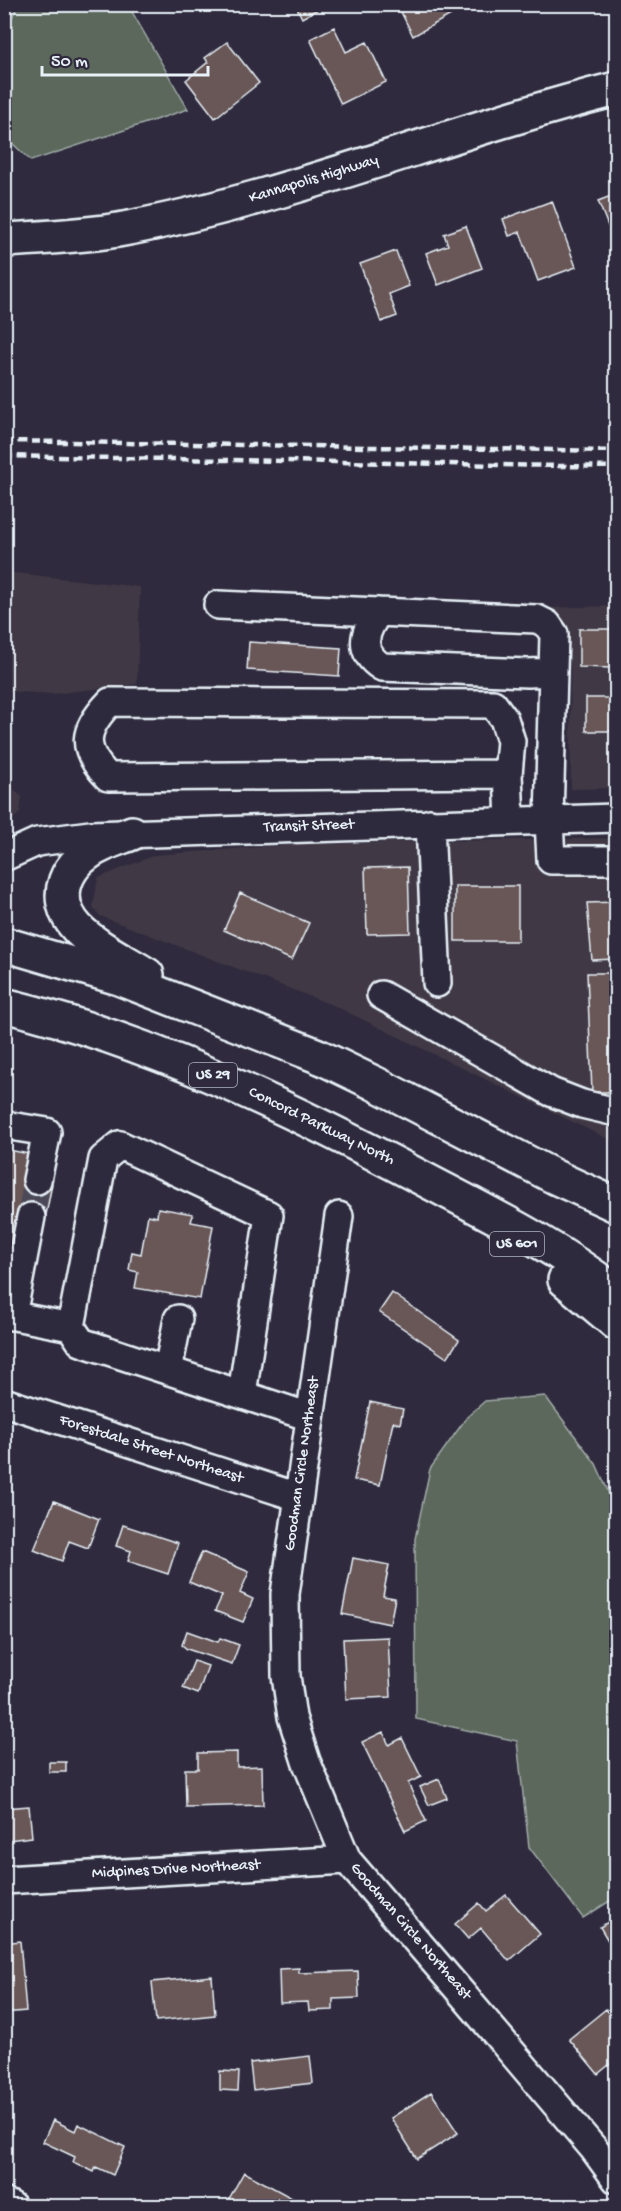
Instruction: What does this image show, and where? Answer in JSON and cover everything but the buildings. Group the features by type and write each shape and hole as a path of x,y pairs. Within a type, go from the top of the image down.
{"main road":[{"name":"Kannapolis Highway","path":"4,240 116,230 188,215 252,199 616,89"},
{"path":"132,833 100,845 78,862 65,879 63,906 80,931 205,1011"},
{"path":"4,944 119,978 327,1061 555,1177 616,1205"},
{"name":"Concord Parkway North","path":"4,1005 133,1043 257,1095 411,1172 549,1246 587,1269 616,1293"},
{"name":"US 601","path":"411,1172 534,1256 616,1323"}],"street":[{"path":"218,605 537,619 547,624 554,634 550,860 616,860"},
{"path":"379,612 369,624 364,646 371,660 382,667 553,672"},
{"path":"508,774 108,777 94,764 87,739 95,717 110,702 493,704 504,719 511,741 508,774 510,821"},
{"name":"Transit Street","path":"4,857 37,842 90,835 616,818"},
{"path":"430,823 437,983"},
{"path":"381,995 551,1092 582,1104 616,1112"},
{"path":"4,1125 47,1131 37,1180"},
{"path":"242,1394 269,1215 120,1145 103,1159 71,1327 81,1342 310,1417"},
{"name":"Goodman Circle Northeast","path":"339,1216 285,1594 286,1676 292,1717 306,1761 347,1860 472,2004 594,2149 616,2179"},
{"path":"31,1217 8,1315 71,1327"},
{"path":"168,1370 178,1319"},
{"name":"Forestdale Street Northeast","path":"4,1402 298,1497"},
{"name":"Midpines Drive Northeast","path":"4,1880 347,1860"},
{"path":"4,2202 12,2206"}],"shaded area":[{"path":"5,572 140,587 137,684 52,694 5,691"},
{"path":"616,606 616,788 571,789 570,629 546,608"},
{"path":"5,781 22,797 20,813 5,826"},
{"path":"616,838 616,1140 610,1140 335,1006 100,916 93,907 98,878 155,855 299,844"}],"green space":[{"path":"18,4 128,5 188,109 31,161 10,141 5,125 5,34"},
{"path":"545,1396 596,1464 616,1509 616,1897 583,1918 529,1847 517,1741 416,1719 415,1539 430,1469 467,1417 485,1401"}],"tunnel":[{"path":"31,1217 37,1180"}],"railway":[{"path":"4,441 616,451"},
{"path":"4,456 616,467"}]}
